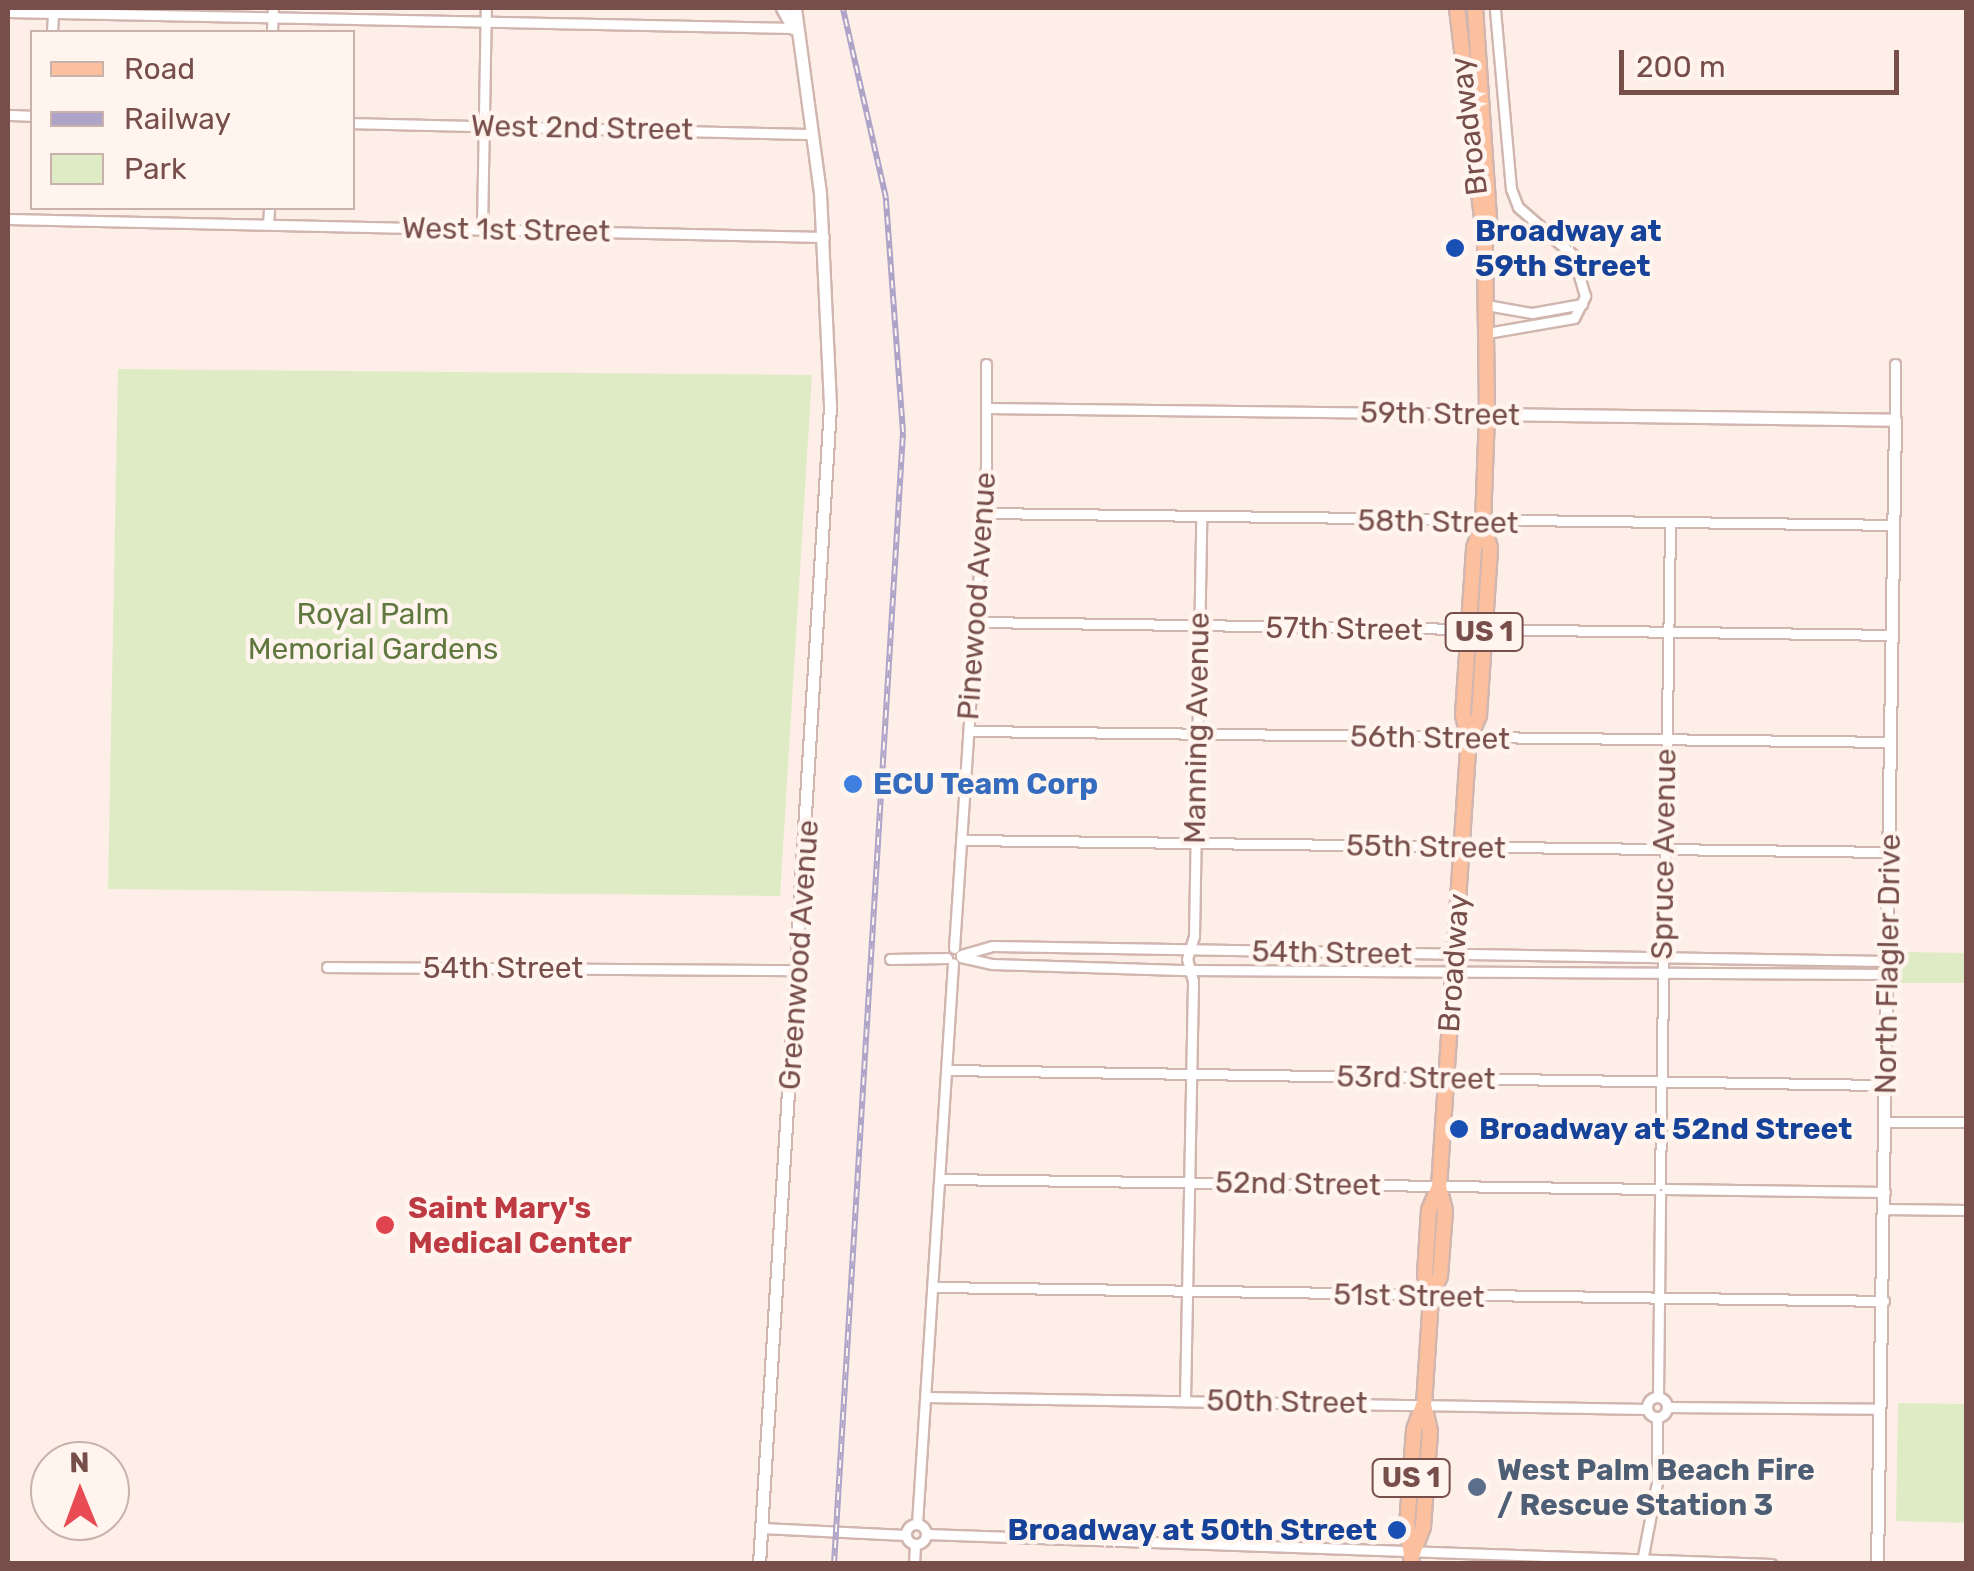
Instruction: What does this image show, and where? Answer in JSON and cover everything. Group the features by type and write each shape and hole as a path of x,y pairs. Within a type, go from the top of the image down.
{"main road":[{"path":"782,8 793,28"},
{"path":"793,28 795,8"},
{"name":"Broadway","path":"1457,8 1461,78 1485,244"},
{"name":"Broadway","path":"1413,1558 1423,1527 1428,1450 1424,1405 1431,1296 1428,1226 1439,1187 1468,740 1479,715 1477,632 1490,548 1483,523 1486,305 1475,8"},
{"name":"Greenwood Avenue","path":"759,1564 828,476 830,347 824,237 812,134 793,28"},
{"name":"59th Street","path":"1487,414 1895,420"},
{"name":"North Flagler Drive","path":"1878,1564 1895,420"}],"street":[{"path":"482,229 486,8"},
{"path":"1486,333 1547,327 1574,318 1582,304 1582,270 1574,256 1518,207 1512,189 1495,8"},
{"path":"8,12 272,12 485,22 793,28"},
{"name":"West 2nd Street","path":"355,122 812,134"},
{"path":"49,210 49,220"},
{"path":"268,224 269,210"},
{"name":"West 1st Street","path":"8,219 824,237"},
{"path":"1486,305 1532,313 1582,304"},
{"name":"Pinewood Avenue","path":"918,1524 983,514 986,364"},
{"name":"North Flagler Drive","path":"1895,364 1895,420"},
{"name":"59th Street","path":"986,408 1487,414"},
{"name":"58th Street","path":"983,514 1894,525"},
{"name":"Manning Avenue","path":"1185,1400 1201,517"},
{"name":"Spruce Avenue","path":"1658,1397 1670,523"},
{"name":"57th Street","path":"976,622 1893,635"},
{"name":"56th Street","path":"969,731 1468,740 1892,742"},
{"name":"55th Street","path":"962,840 1890,852"},
{"name":"54th Street","path":"955,956 992,946 1191,943 1201,948 1662,974 1885,968"},
{"name":"Manning Avenue","path":"1194,971 1201,948"},
{"name":"54th Street","path":"890,960 955,956 1194,971 1662,956 1885,968"},
{"name":"54th Street","path":"328,968 798,970"},
{"name":"53rd Street","path":"948,1070 1885,1084"},
{"path":"1886,1122 1966,1122"},
{"name":"52nd Street","path":"940,1179 1884,1192"},
{"path":"1884,1209 1966,1210"},
{"name":"51st Street","path":"934,1288 1660,1301 1884,1301"},
{"name":"50th Street","path":"927,1397 1647,1408"},
{"path":"1657,1417 1647,1408 1658,1397 1667,1407"},
{"path":"1642,1561 1657,1482 1657,1417 1667,1407 1880,1409"},
{"path":"906,1535 918,1524 926,1534"},
{"path":"761,1528 906,1535 915,1544"},
{"path":"914,1564 915,1544 926,1534 1354,1546 1413,1558 1772,1564"}],"green space":[{"name":"Royal Palm Memorial Gardens","path":"118,369 812,375 780,896 108,889"},
{"path":"1900,952 1966,953 1966,983 1900,983"},
{"path":"1898,1403 1966,1404 1966,1523 1896,1521"}],"railway":[{"path":"834,1564 903,432 886,198 843,8"}],"place":[{"name":"Broadway at 59th Street","path":"1455,248"},
{"name":"ECU Team Corp","path":"853,784"},
{"name":"Broadway at 52nd Street","path":"1459,1129"},
{"name":"Saint Mary's Medical Center","path":"385,1225"},
{"name":"West Palm Beach Fire / Rescue Station 3","path":"1477,1487"},
{"name":"Broadway at 50th Street","path":"1397,1530"}]}
